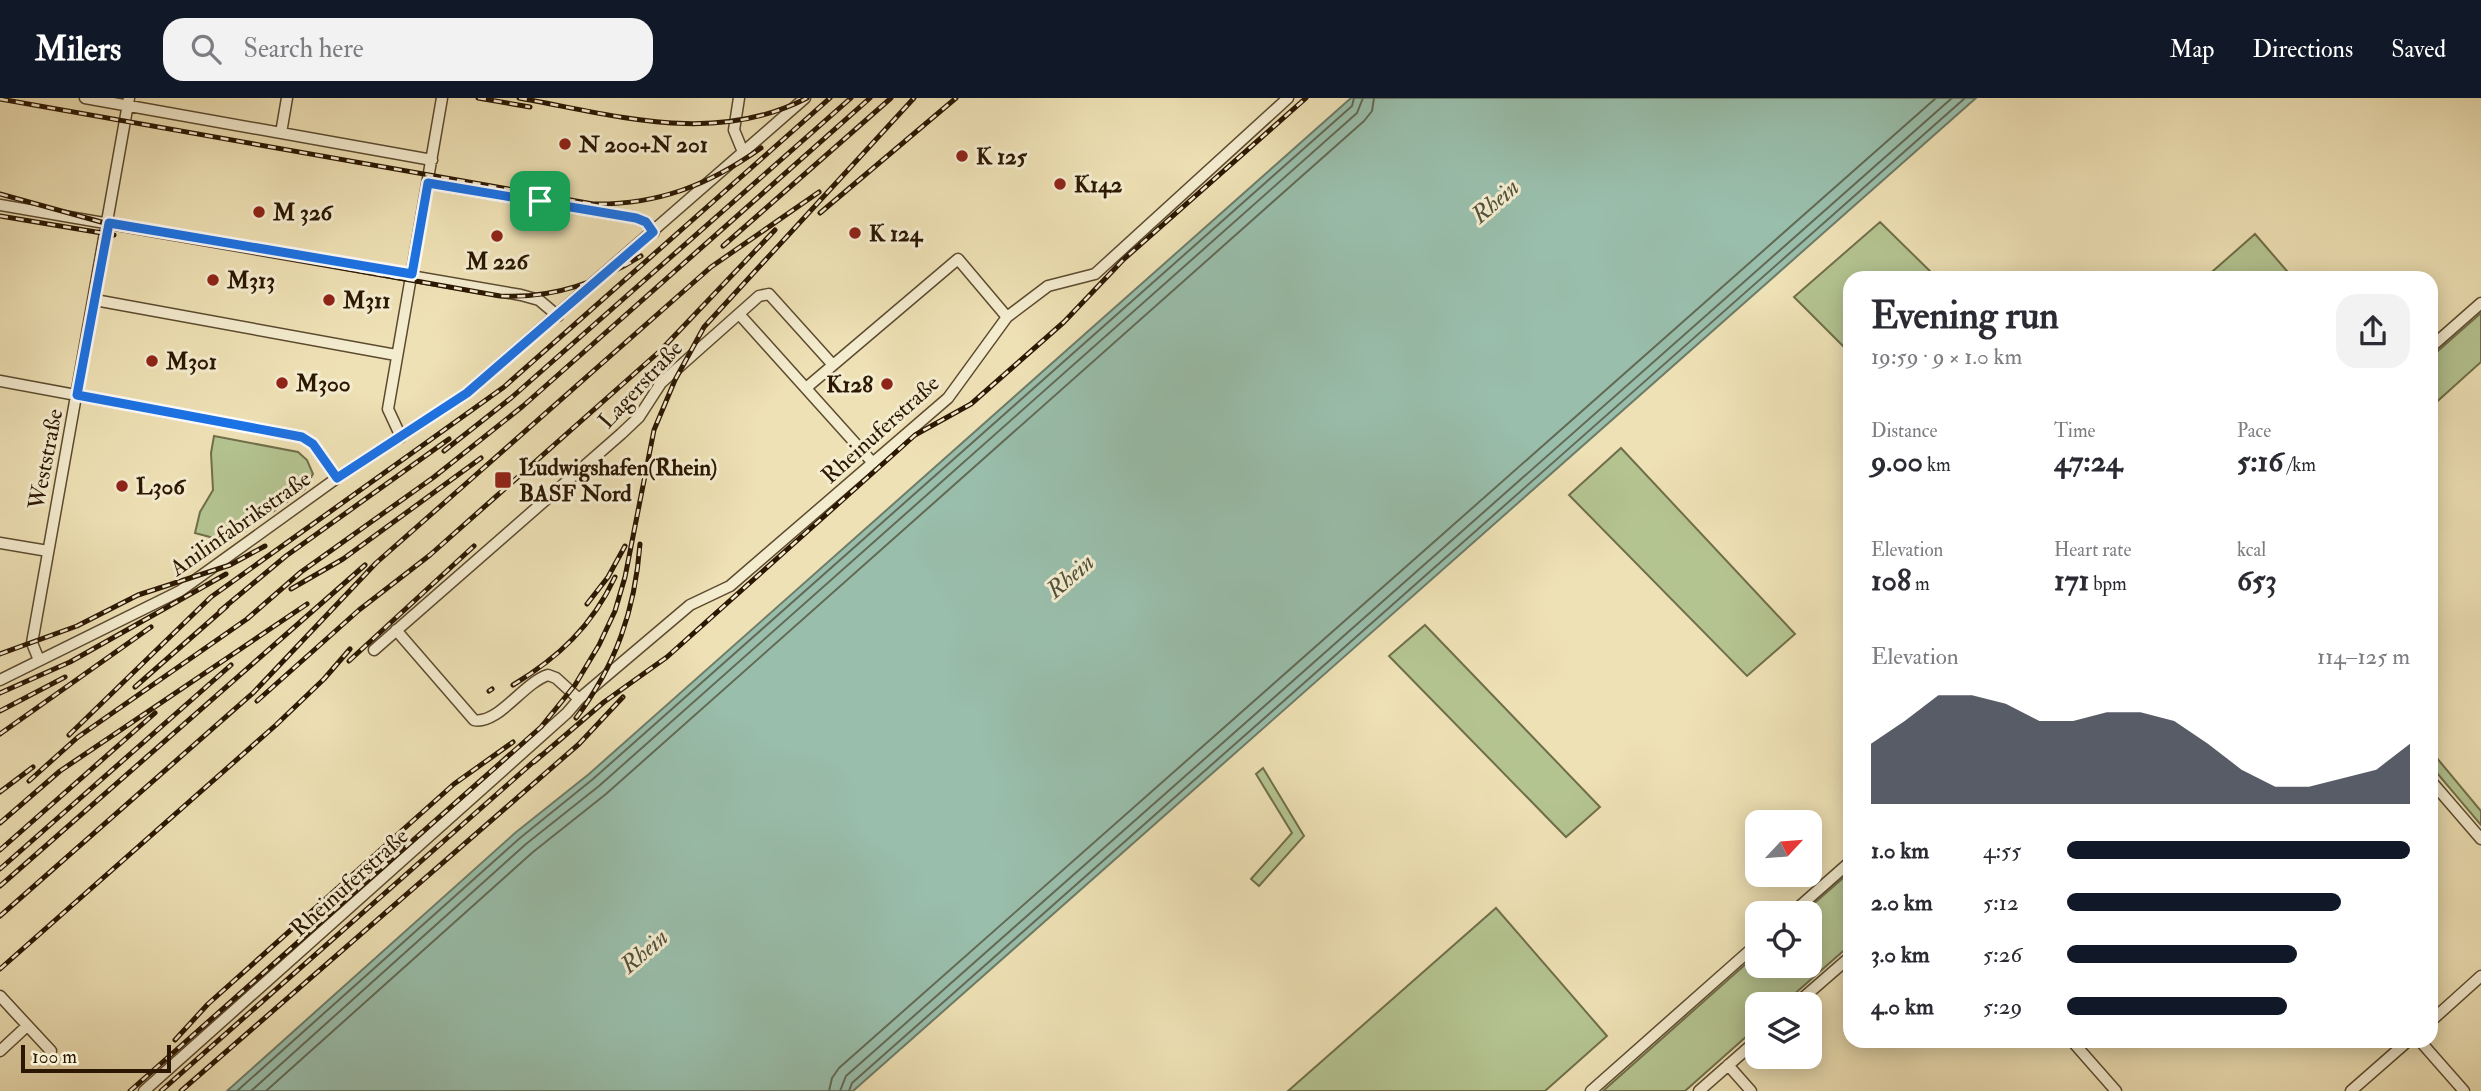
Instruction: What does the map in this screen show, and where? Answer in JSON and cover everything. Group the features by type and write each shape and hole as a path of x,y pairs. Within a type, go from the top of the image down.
{"street":[{"path":"85,98 129,102 432,160"},
{"path":"281,133 287,98"},
{"path":"401,438 388,409 442,98"},
{"path":"739,98 734,130 743,152"},
{"name":"Anilinfabrikstraße","path":"0,680 180,590 337,478 467,393 558,317 805,98"},
{"name":"Rheinuferstraße","path":"144,1091 567,713 579,699 680,612 730,586 948,398 1007,317 1048,286 1095,274 1288,98"},
{"name":"Weststraße","path":"39,660 32,643 129,102"},
{"path":"428,183 636,218 646,222 653,232"},
{"path":"0,205 412,274 535,298 558,317"},
{"path":"806,388 958,259 1007,317"},
{"name":"Lagerstraße","path":"374,650 621,434 639,417 661,383 759,296 769,295 833,365"},
{"path":"95,300 396,355"},
{"path":"2438,342 2481,303"},
{"path":"739,314 873,463"},
{"path":"0,381 302,437 313,444 337,478"},
{"path":"0,543 48,551"},
{"path":"396,630 474,720 483,722 493,717 528,685 548,675 556,678 579,699"},
{"path":"2438,789 2481,839"},
{"path":"1806,901 1843,868"},
{"path":"1591,1091 1745,955"},
{"path":"1810,992 1843,963"},
{"path":"2438,1015 2481,976"},
{"path":"0,996 51,1051"},
{"path":"0,1051 27,1026"},
{"path":"2078,1048 2116,1091"},
{"path":"2351,1091 2400,1048"},
{"path":"2426,1048 2464,1091"},
{"path":"1699,1091 1745,1050"},
{"path":"1728,1065 1751,1091"}],"shaded area":[{"path":"1880,222 1930,271 1843,271 1843,346 1794,297"},
{"path":"2255,234 2287,271 2213,271"},
{"path":"2481,313 2481,362 2438,401 2438,351"},
{"path":"214,436 298,452 307,460 313,474 304,490 225,545 221,540 195,533 200,512 213,490 211,453"},
{"path":"1621,448 1795,634 1747,676 1569,495"},
{"path":"1425,625 1600,807 1566,837 1389,656"},
{"path":"2438,759 2481,811 2481,825 2438,774"},
{"path":"1263,768 1304,836 1259,886 1251,879 1292,833 1256,774"},
{"path":"1843,878 1843,951 1822,970 1822,901 1817,901"},
{"path":"1496,908 1607,1036 1545,1091 1288,1091"},
{"path":"1745,965 1745,978 1813,978 1797,992 1745,992 1745,1038 1685,1091 1603,1091"}],"water":[{"name":"Rhein","path":"1351,98 1976,98 853,1091 227,1091 515,833 589,774"}],"railway":[{"path":"478,98 530,107"},
{"path":"519,98 628,118 700,124 736,121 772,112 807,98"},
{"path":"69,735 211,597 504,387 830,98"},
{"path":"444,451 511,398 851,98"},
{"path":"29,781 78,737 247,619 301,572 434,477 523,406 870,98"},
{"path":"723,246 891,98"},
{"path":"130,1091 541,727 575,685 615,611 625,577 654,430 675,380 704,327 914,98"},
{"path":"820,213 956,98"},
{"path":"534,762 604,702 667,657 915,435 971,404 1064,322 1123,260 1306,98"},
{"path":"0,99 593,204 639,201 682,190 722,172 761,148"},
{"path":"0,916 254,692 376,563 711,267 819,192"},
{"path":"0,194 130,230 500,296 538,295 574,287 608,274 641,256"},
{"path":"0,216 114,235"},
{"path":"257,701 359,610 430,555 660,351 775,230"},
{"path":"220,611 286,556 449,439"},
{"path":"291,589 343,559 481,458"},
{"path":"576,718 602,678 621,636 634,592 640,544"},
{"path":"0,654 77,626 138,595 230,565 265,546"},
{"path":"349,661 474,546"},
{"path":"587,604 608,577 625,546"},
{"path":"0,886 365,565"},
{"path":"0,693 70,662 226,574"},
{"path":"513,685 573,639 596,611 615,577"},
{"path":"0,823 60,771 307,604"},
{"path":"135,687 227,606"},
{"path":"0,734 151,627"},
{"path":"0,969 276,725 324,679 350,649"},
{"path":"0,869 231,665"},
{"path":"0,711 65,677"},
{"path":"181,1091 579,744 623,697"},
{"path":"0,850 155,713"},
{"path":"175,1040 208,1004 454,784 513,742"},
{"path":"161,1091 540,756"},
{"path":"0,792 33,767"}],"place":[{"name":"N 200+N 201","path":"565,144"},
{"name":"K 125","path":"962,156"},
{"name":"K142","path":"1060,184"},
{"name":"M 326","path":"259,212"},
{"name":"K 124","path":"855,233"},
{"name":"M 226","path":"497,236"},
{"name":"M313","path":"213,280"},
{"name":"M311","path":"329,300"},
{"name":"M301","path":"152,361"},
{"name":"M300","path":"282,383"},
{"name":"K128","path":"887,384"},
{"name":"Ludwigshafen(Rhein) BASF Nord","path":"503,480"},
{"name":"L306","path":"122,486"}],"route":[{"path":"428,183 540,201 636,218 646,222 653,232 467,393 337,478 313,444 302,437 77,395 109,223 412,274 428,183"}]}
